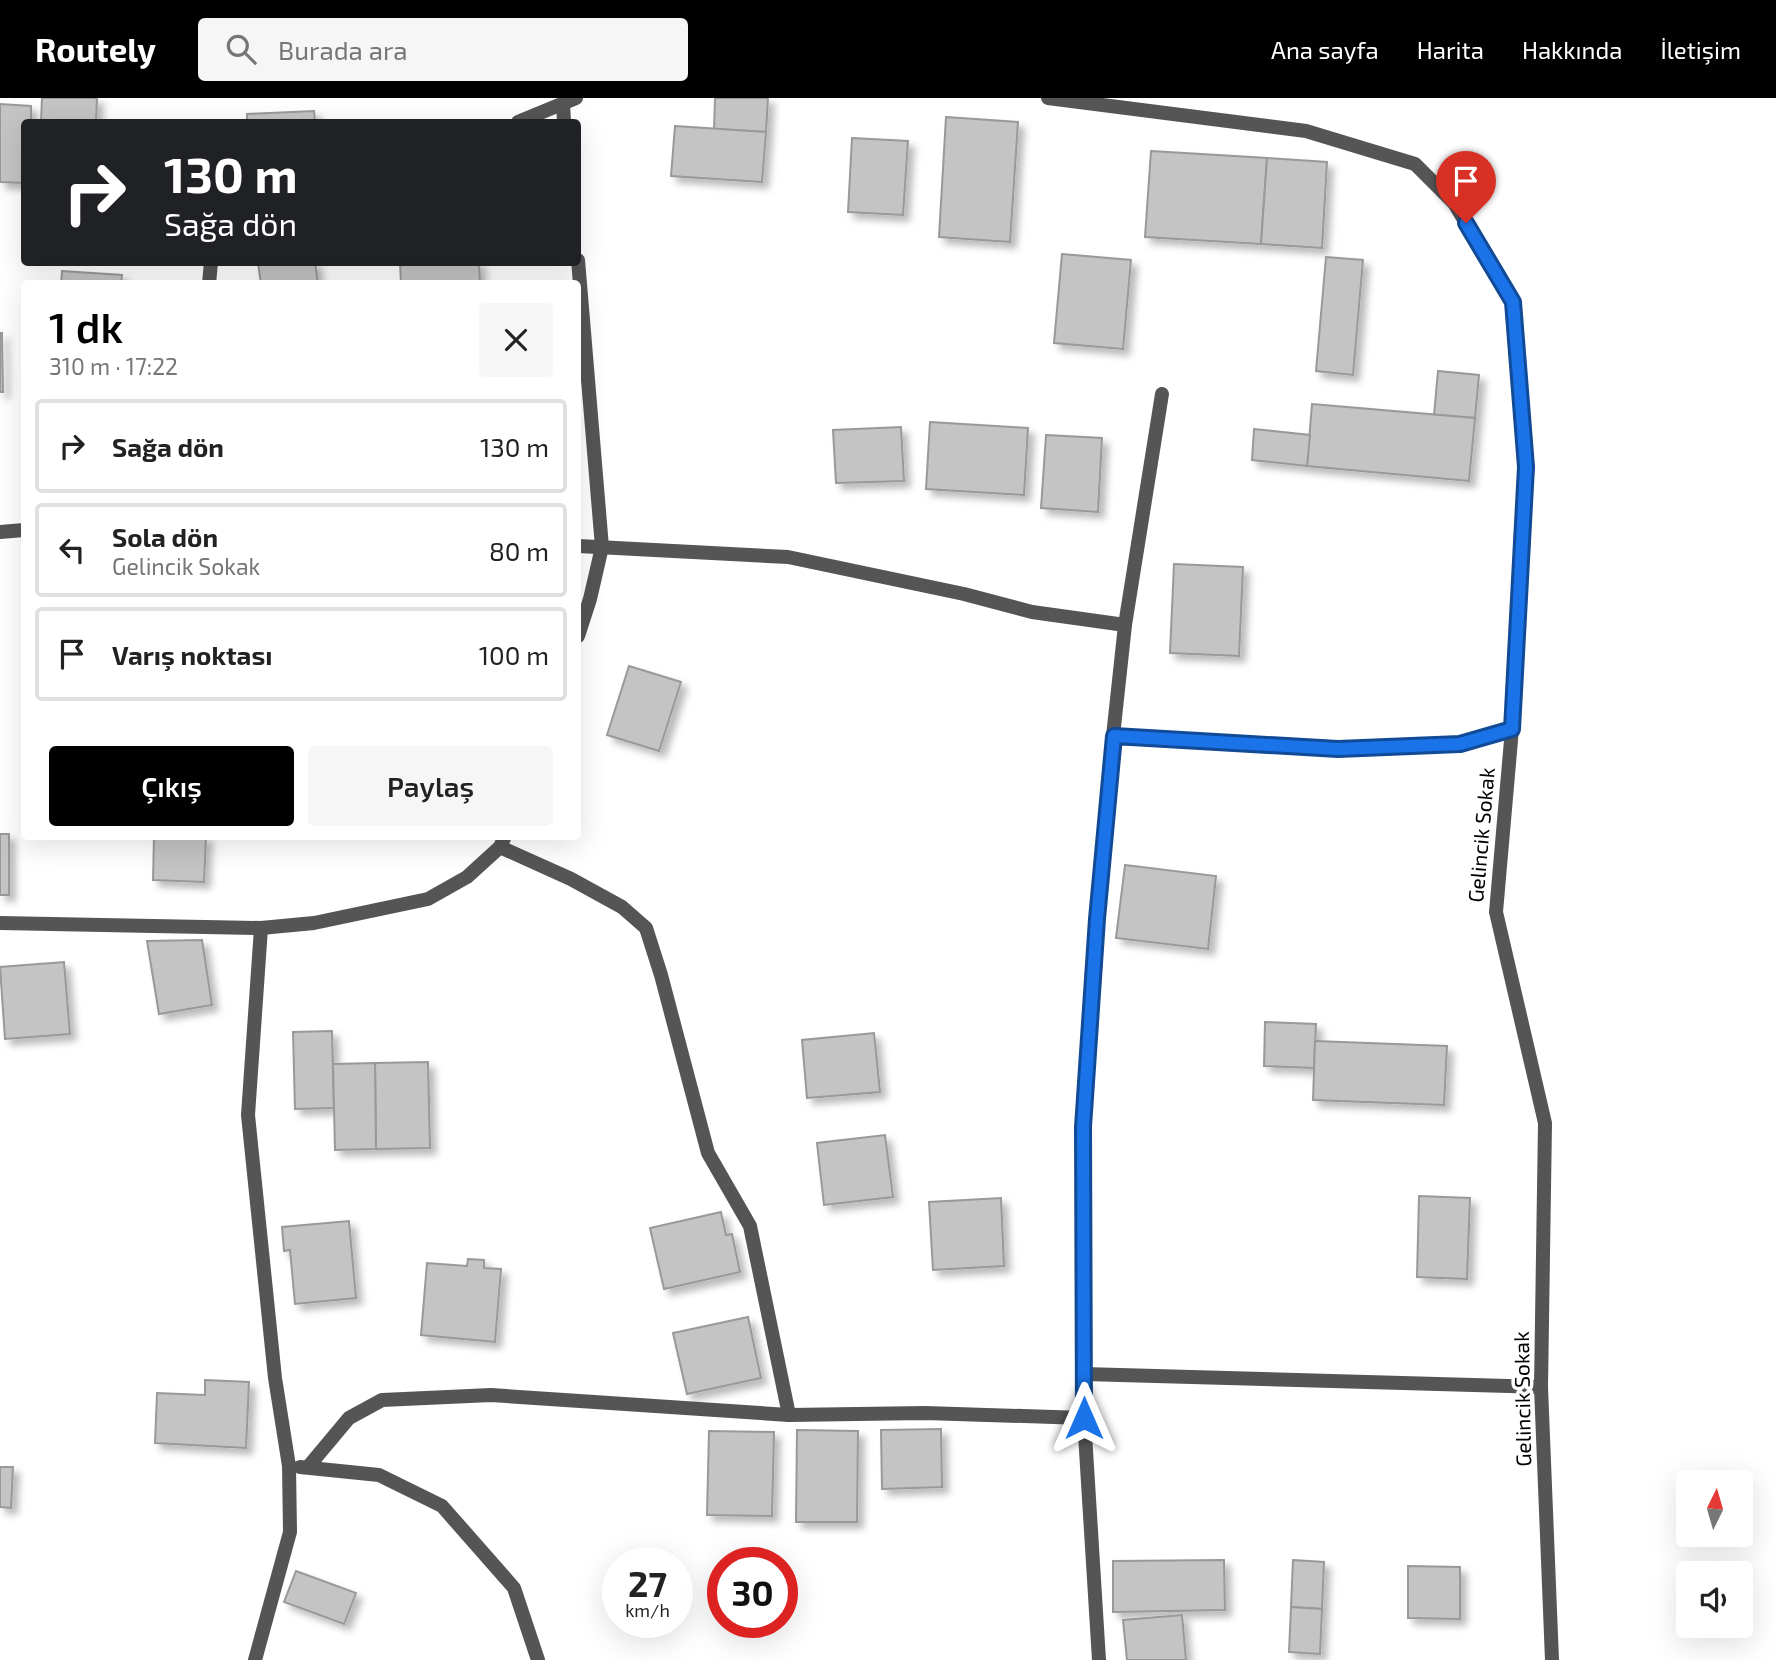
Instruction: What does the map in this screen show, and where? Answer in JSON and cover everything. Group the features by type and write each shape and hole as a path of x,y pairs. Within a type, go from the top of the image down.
{"street":[{"name":"Gelincik Sokak","path":"1048,98 1306,131 1415,164 1454,203 1513,302 1526,467 1512,729 1496,912 1545,1123 1541,1387 1552,1660"},
{"path":"525,119 569,101"},
{"path":"565,119 569,101"},
{"path":"581,297 602,547 581,627"},
{"path":"1099,1660 1084,1418 1083,1127 1097,919 1125,625 1162,394"},
{"path":"0,532 21,530"},
{"path":"581,546 788,557 1031,611 1125,625"},
{"path":"1114,736 1338,749 1460,744 1512,729"},
{"path":"0,923 261,928 314,923 428,899 467,877 503,842 622,907 646,928 708,1153 750,1226 789,1415"},
{"path":"255,1660 290,1532 289,1465 275,1378 248,1115 261,928"},
{"path":"1084,1374 1541,1387"},
{"path":"308,1467 349,1418 382,1400 413,1397 491,1395 789,1415 925,1413 1084,1418"},
{"path":"289,1465 379,1475 442,1506 514,1588 538,1660"}],"building":[{"path":"42,98 97,98 96,119 41,119"},
{"path":"715,98 768,98 766,132 714,129"},
{"path":"0,104 31,106 31,119 21,119 21,183 0,182"},
{"path":"314,111 315,119 247,119 247,114"},
{"path":"946,117 1018,122 1010,242 939,237"},
{"path":"675,126 766,132 762,182 671,176"},
{"path":"852,138 908,141 903,215 848,212"},
{"path":"1151,151 1267,158 1261,244 1145,237"},
{"path":"1267,158 1327,162 1322,248 1261,244"},
{"path":"1062,254 1131,260 1123,349 1054,343"},
{"path":"1326,257 1363,260 1353,375 1316,371"},
{"path":"258,266 316,266 317,280 260,280"},
{"path":"400,266 479,266 480,280 401,280"},
{"path":"62,271 122,275 121,280 61,280"},
{"path":"2,333 3,392 0,392"},
{"path":"1438,371 1479,375 1475,418 1434,415"},
{"path":"1312,404 1475,418 1469,481 1307,466"},
{"path":"930,422 1028,428 1024,495 926,489"},
{"path":"901,427 904,481 836,483 833,430"},
{"path":"1254,429 1310,435 1307,466 1252,460"},
{"path":"1046,435 1102,438 1098,512 1041,508"},
{"path":"1174,564 1243,567 1239,656 1170,653"},
{"path":"629,666 681,682 659,751 607,735"},
{"path":"0,834 9,834 9,895 0,895"},
{"path":"154,840 206,840 204,882 153,880"},
{"path":"1125,865 1216,876 1208,949 1116,938"},
{"path":"202,940 212,1005 159,1014 147,941"},
{"path":"64,962 70,1034 5,1039 0,967"},
{"path":"1265,1022 1316,1024 1314,1068 1264,1066"},
{"path":"332,1031 334,1108 295,1109 293,1032"},
{"path":"874,1033 880,1092 807,1098 802,1040"},
{"path":"1315,1041 1447,1046 1444,1105 1313,1100"},
{"path":"428,1062 430,1148 376,1149 375,1063"},
{"path":"375,1063 376,1149 335,1150 333,1064"},
{"path":"885,1135 893,1197 824,1205 817,1143"},
{"path":"1419,1196 1470,1198 1467,1279 1417,1277"},
{"path":"1001,1198 1004,1266 933,1270 929,1202"},
{"path":"721,1212 726,1235 732,1234 740,1272 664,1289 650,1228"},
{"path":"349,1221 356,1298 295,1304 290,1250 284,1251 282,1227"},
{"path":"468,1259 484,1260 484,1268 501,1269 495,1342 421,1335 427,1263 467,1266"},
{"path":"748,1317 761,1378 687,1394 673,1333"},
{"path":"205,1380 249,1382 246,1448 155,1443 157,1393 205,1395"},
{"path":"941,1429 942,1487 882,1489 881,1430"},
{"path":"797,1430 858,1431 857,1522 796,1522"},
{"path":"709,1431 774,1432 772,1516 707,1515"},
{"path":"0,1467 13,1467 11,1508 0,1507"},
{"path":"1224,1560 1225,1610 1113,1612 1113,1561"},
{"path":"1293,1560 1324,1562 1322,1609 1291,1607"},
{"path":"1408,1566 1460,1567 1460,1619 1408,1618"},
{"path":"296,1571 356,1593 344,1624 284,1602"},
{"path":"1291,1607 1322,1609 1320,1654 1289,1652"},
{"path":"1182,1615 1186,1660 1127,1660 1123,1620"}],"route":[{"path":"1084,1418 1083,1127 1097,919 1114,736 1338,749 1460,744 1512,729 1526,467 1513,302 1466,223"}]}
